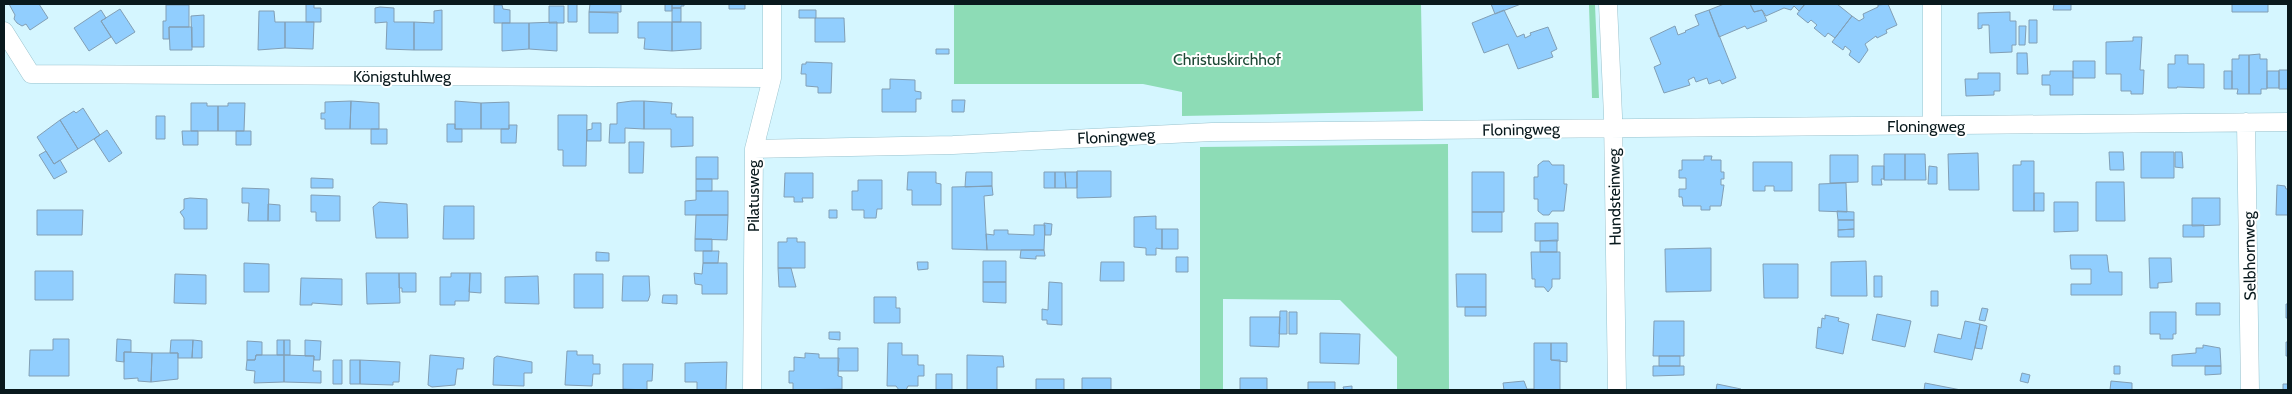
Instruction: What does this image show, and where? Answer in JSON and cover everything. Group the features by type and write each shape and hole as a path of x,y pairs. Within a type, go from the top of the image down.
{"street":[{"name":"Pilatusweg","path":"752,390 754,149 772,78 772,4"},
{"name":"Hundsteinweg","path":"1608,4 1614,127 1616,390"},
{"path":"1932,4 1932,126"},
{"name":"Königstuhlweg","path":"4,31 31,74 772,78"},
{"name":"Selbhornweg","path":"2246,122 2250,390"},
{"name":"Floningweg","path":"754,149 976,144 1180,133 1431,132 1614,127 2288,122"}],"green space":[{"name":"Christuskirchhof","path":"954,4 1421,4 1423,111 1182,116 1182,92 1143,84 954,84"},
{"path":"1589,5 1595,5 1599,98 1592,98"},
{"path":"1448,144 1449,390 1397,390 1397,357 1340,300 1223,299 1223,390 1200,390 1200,147"}],"building":[{"path":"9,4 39,4 48,18 30,30 26,24 22,26 17,23"},
{"path":"306,4 314,4 314,8 321,8 321,22 306,22"},
{"path":"568,4 577,4 577,22 568,22"},
{"path":"590,4 621,4 621,12 589,12"},
{"path":"665,4 672,4 672,11 665,11"},
{"path":"672,4 684,4 684,6 672,8"},
{"path":"729,4 745,4 745,9 729,9"},
{"path":"1491,4 1521,4 1495,14"},
{"path":"1724,4 1750,4 1754,12 1762,10 1767,21 1747,29 1745,26 1719,37 1709,10"},
{"path":"1750,4 1805,4 1799,11 1794,6 1791,10 1784,8 1766,16 1762,10 1754,12"},
{"path":"1805,4 1837,4 1852,16 1835,38 1828,33 1825,37 1814,28 1817,25 1811,20 1808,23 1797,14"},
{"path":"1888,4 1897,25 1886,30 1887,33 1877,38 1876,36 1865,44 1868,50 1859,63 1849,55 1851,51 1845,46 1843,50 1832,42 1852,16 1859,21 1864,18 1863,14 1878,7 1878,5"},
{"path":"2054,4 2071,4 2071,10 2053,10"},
{"path":"2232,4 2268,4 2268,12 2232,12"},
{"path":"166,5 189,5 189,27 169,27 169,39 163,39 163,21 166,21"},
{"path":"494,5 502,5 503,9 510,10 510,23 494,23"},
{"path":"549,6 564,6 564,23 549,23"},
{"path":"375,8 394,8 394,22 414,22 414,50 386,49 387,22 375,23"},
{"path":"672,8 681,8 681,22 672,22"},
{"path":"120,9 135,32 116,44 101,21"},
{"path":"101,10 106,18 101,21 111,37 89,51 74,28"},
{"path":"442,10 442,50 414,50 414,22 434,23 434,11"},
{"path":"799,10 816,10 816,18 799,18"},
{"path":"1504,10 1517,37 1524,34 1525,38 1531,35 1530,33 1548,27 1557,49 1551,52 1553,57 1518,69 1508,44 1484,53 1472,23"},
{"path":"1709,10 1736,78 1722,84 1720,80 1709,84 1707,78 1696,82 1694,77 1688,80 1690,85 1664,93 1654,67 1661,64 1650,38 1675,26 1678,35 1686,32 1699,25 1695,15"},
{"path":"259,11 274,11 275,22 285,22 285,48 258,50"},
{"path":"589,12 618,13 618,33 589,33"},
{"path":"2010,12 2010,21 2016,21 2016,45 2012,45 2012,52 1990,53 1989,25 1982,25 1982,28 1978,29 1978,13"},
{"path":"204,15 204,47 192,47 191,16"},
{"path":"815,18 844,18 845,42 815,42"},
{"path":"2029,20 2037,20 2037,43 2029,43"},
{"path":"285,22 314,22 313,49 285,48"},
{"path":"557,22 557,51 529,49 529,23"},
{"path":"638,22 672,22 672,51 644,49 645,38 638,38"},
{"path":"672,22 701,22 701,49 672,51"},
{"path":"502,23 529,23 529,49 502,51"},
{"path":"2019,26 2026,26 2025,45 2019,45"},
{"path":"169,27 192,27 192,50 170,50"},
{"path":"2133,37 2142,37 2140,70 2144,70 2143,94 2131,94 2131,91 2121,91 2121,74 2106,74 2106,42 2133,41"},
{"path":"936,49 949,49 949,54 936,54"},
{"path":"2017,53 2027,53 2028,74 2017,74"},
{"path":"2260,54 2260,59 2267,59 2267,89 2261,89 2261,94 2249,94 2249,55"},
{"path":"2175,55 2188,55 2188,64 2204,64 2204,88 2168,88 2168,64 2175,64"},
{"path":"2239,55 2249,55 2249,94 2237,94 2238,89 2232,89 2232,59 2239,59"},
{"path":"2073,61 2095,61 2095,78 2073,78"},
{"path":"806,62 832,63 831,93 818,93 818,87 806,86 806,74 801,74 802,64 806,64"},
{"path":"2279,70 2288,70 2288,89 2279,89"},
{"path":"2050,71 2073,71 2073,95 2050,95 2050,85 2042,85 2042,75 2050,75"},
{"path":"2224,71 2232,71 2232,89 2224,89"},
{"path":"2267,71 2279,71 2279,88 2267,88"},
{"path":"1978,73 2000,73 2000,91 1994,91 1994,95 1966,96 1965,79 1978,79"},
{"path":"890,79 915,80 915,91 921,92 921,99 916,99 916,112 882,112 882,89 890,89"},
{"path":"952,100 965,100 964,112 952,112"},
{"path":"351,101 379,103 379,129 350,129"},
{"path":"351,101 350,129 325,129 325,119 321,119 321,113 325,113 325,102"},
{"path":"455,101 481,103 481,129 455,129"},
{"path":"644,101 644,129 625,128 625,143 609,143 610,124 617,124 617,103"},
{"path":"644,101 672,103 671,114 676,114 676,117 693,117 693,146 671,147 671,129 644,129"},
{"path":"509,102 509,129 481,129 481,103"},
{"path":"191,103 207,103 207,106 218,106 218,131 191,131"},
{"path":"228,103 245,103 244,131 218,131 218,106 228,106"},
{"path":"83,108 100,135 78,149 60,120 74,111 76,113"},
{"path":"558,115 587,115 586,166 563,166 563,150 558,150"},
{"path":"156,116 165,116 165,139 156,139"},
{"path":"60,120 78,149 54,164 37,137"},
{"path":"592,123 601,123 601,141 587,141 587,130 592,129"},
{"path":"447,124 455,124 455,129 462,129 462,142 447,142"},
{"path":"509,125 517,125 516,143 501,143 501,129 509,129"},
{"path":"371,129 387,129 387,144 371,144"},
{"path":"107,130 122,153 109,162 94,139"},
{"path":"182,131 198,131 198,145 183,145"},
{"path":"236,131 251,131 251,145 236,145"},
{"path":"629,142 644,142 643,173 629,173"},
{"path":"46,151 54,164 60,160 67,172 54,179 39,155"},
{"path":"2109,152 2123,152 2124,170 2110,170"},
{"path":"2141,152 2174,152 2174,178 2141,178"},
{"path":"2175,152 2182,152 2183,168 2175,167"},
{"path":"1978,153 1979,190 1949,190 1948,154"},
{"path":"1884,154 1905,154 1905,180 1884,180"},
{"path":"1905,154 1925,154 1926,180 1905,180"},
{"path":"1830,155 1858,155 1858,182 1830,183"},
{"path":"1704,156 1712,156 1711,160 1721,160 1721,172 1724,172 1724,179 1721,179 1721,185 1724,185 1721,206 1710,206 1710,210 1701,210 1701,206 1683,206 1682,197 1679,197 1679,189 1686,189 1686,178 1679,178 1679,170 1682,170 1682,160 1704,160"},
{"path":"696,157 718,157 718,179 696,179"},
{"path":"1543,161 1549,161 1552,165 1564,165 1564,184 1567,184 1564,211 1552,211 1549,215 1543,215 1538,211 1538,199 1534,199 1534,177 1538,177 1538,165"},
{"path":"2021,161 2034,161 2034,211 2013,211 2013,165 2021,165"},
{"path":"1753,162 1792,162 1792,191 1774,191 1774,186 1765,186 1765,191 1753,191"},
{"path":"1872,166 1884,166 1884,179 1881,179 1882,185 1872,185"},
{"path":"1929,166 1937,167 1937,184 1928,184"},
{"path":"1077,171 1111,171 1111,197 1077,198"},
{"path":"908,172 936,172 936,183 941,184 941,205 912,205 912,190 907,190"},
{"path":"966,172 992,172 992,186 965,187"},
{"path":"1044,172 1055,172 1055,188 1044,188"},
{"path":"1055,172 1065,172 1066,188 1055,188"},
{"path":"1065,172 1077,172 1077,188 1066,188"},
{"path":"1472,172 1504,172 1504,212 1472,212"},
{"path":"785,173 813,173 813,198 802,198 803,202 794,202 794,197 784,197"},
{"path":"311,178 333,179 333,188 311,188"},
{"path":"696,179 712,179 712,191 696,191"},
{"path":"858,180 882,180 882,209 877,209 876,218 864,218 864,210 852,210 852,191 858,191"},
{"path":"2096,182 2124,182 2125,221 2096,221"},
{"path":"1846,183 1847,212 1819,211 1819,184"},
{"path":"2277,185 2285,186 2288,189 2288,215 2276,215"},
{"path":"992,186 993,195 984,196 987,250 952,249 952,187"},
{"path":"242,188 269,189 268,221 248,221 249,203 242,203"},
{"path":"696,191 728,191 728,215 685,215 685,201 696,200"},
{"path":"2034,193 2044,193 2044,211 2034,211"},
{"path":"311,195 340,196 340,221 316,221 316,212 311,212"},
{"path":"2192,198 2220,198 2220,225 2192,226"},
{"path":"184,199 207,199 207,229 184,229 184,218 180,212 184,209"},
{"path":"379,202 407,204 408,238 376,238 373,207"},
{"path":"2054,202 2078,202 2078,231 2054,232"},
{"path":"268,204 280,205 280,221 268,221"},
{"path":"444,206 474,206 474,239 443,239"},
{"path":"37,210 83,210 82,235 37,235"},
{"path":"829,210 837,210 837,218 829,218"},
{"path":"1837,211 1854,212 1854,220 1838,220"},
{"path":"1472,212 1502,212 1502,232 1472,232"},
{"path":"696,215 728,215 727,240 695,239"},
{"path":"1156,216 1156,229 1162,229 1162,249 1156,248 1156,255 1146,255 1146,248 1134,247 1134,217"},
{"path":"1838,220 1854,220 1854,229 1838,230"},
{"path":"1044,223 1052,224 1051,235 1045,235"},
{"path":"1535,223 1558,223 1558,241 1535,241"},
{"path":"1034,225 1045,225 1044,250 987,250 986,234 994,235 994,230 1008,230 1008,234 1034,235"},
{"path":"2183,225 2204,225 2204,237 2183,237"},
{"path":"1162,229 1178,229 1178,249 1162,249"},
{"path":"1854,229 1854,237 1838,237 1838,230"},
{"path":"787,238 797,238 797,242 805,242 805,268 778,268 778,242 787,242"},
{"path":"695,239 712,239 712,251 695,251"},
{"path":"1557,240 1557,252 1540,252 1540,241"},
{"path":"1711,248 1711,291 1666,292 1665,249"},
{"path":"1021,250 1044,250 1045,256 1036,256 1036,259 1020,258"},
{"path":"703,251 719,251 718,263 703,263"},
{"path":"596,252 609,253 609,261 596,261"},
{"path":"1531,252 1560,252 1560,279 1552,279 1552,287 1548,292 1544,287 1535,287 1535,279 1532,279"},
{"path":"2070,255 2107,255 2109,272 2122,272 2122,295 2071,295 2071,284 2091,284 2091,269 2071,269"},
{"path":"1176,257 1188,257 1188,272 1176,272"},
{"path":"2149,258 2171,258 2172,282 2158,283 2158,288 2150,288"},
{"path":"983,261 1006,261 1006,282 983,282"},
{"path":"1866,261 1867,296 1831,296 1831,262"},
{"path":"917,262 928,262 928,269 918,270"},
{"path":"1101,262 1124,262 1124,281 1100,281"},
{"path":"244,263 269,264 269,292 244,292"},
{"path":"703,263 727,263 727,294 702,294 702,285 695,284 694,273 702,274"},
{"path":"1763,264 1798,264 1798,298 1764,298"},
{"path":"778,268 791,268 796,287 779,287"},
{"path":"35,271 73,271 73,300 35,300"},
{"path":"366,273 399,273 400,303 367,304"},
{"path":"399,273 416,273 416,292 402,292 402,288 399,288"},
{"path":"451,273 470,273 469,301 455,301 455,305 440,305 440,277 451,277"},
{"path":"470,273 481,273 481,293 469,292"},
{"path":"175,274 206,275 206,304 174,303"},
{"path":"574,274 603,274 603,308 574,308"},
{"path":"1456,274 1486,274 1486,307 1457,307"},
{"path":"538,276 539,304 505,303 505,277"},
{"path":"623,276 649,276 650,295 648,301 622,301"},
{"path":"1874,276 1882,276 1882,297 1874,297"},
{"path":"301,278 342,279 342,305 312,303 312,305 300,305"},
{"path":"983,282 1006,282 1006,303 983,302"},
{"path":"1049,282 1062,283 1062,325 1047,324 1047,320 1042,320 1042,309 1048,310"},
{"path":"1931,291 1938,291 1938,306 1931,306"},
{"path":"663,295 677,295 677,304 662,303"},
{"path":"874,297 896,297 896,308 900,308 900,323 874,323"},
{"path":"2196,303 2220,303 2220,315 2196,315"},
{"path":"2286,304 2288,304 2288,318 2286,318"},
{"path":"1465,307 1486,307 1486,316 1465,316"},
{"path":"1982,308 1988,309 1985,321 1979,320"},
{"path":"1280,311 1287,311 1287,334 1279,334"},
{"path":"1289,312 1297,312 1297,334 1289,334"},
{"path":"2150,312 2176,312 2176,334 2173,334 2173,339 2160,339 2160,334 2150,334"},
{"path":"1877,314 1911,321 1905,347 1872,340"},
{"path":"1825,315 1839,318 1838,321 1849,324 1843,354 1816,348 1818,327 1821,328 1822,318 1825,319"},
{"path":"1250,317 1280,317 1279,347 1250,346"},
{"path":"1654,321 1684,321 1684,356 1653,356"},
{"path":"1965,321 1980,324 1972,360 1934,352 1938,334 1961,339"},
{"path":"1980,324 1987,326 1982,349 1975,348"},
{"path":"829,332 840,332 840,340 829,339"},
{"path":"1320,333 1360,334 1359,364 1320,363"},
{"path":"53,339 69,339 69,376 29,376 30,350 53,350"},
{"path":"117,339 131,340 131,352 124,352 124,362 116,361"},
{"path":"171,340 193,340 192,358 178,358 178,353 170,353"},
{"path":"193,340 202,341 202,358 192,358"},
{"path":"277,340 284,340 284,355 277,355"},
{"path":"284,340 290,340 290,355 284,355"},
{"path":"305,340 321,341 320,360 314,360 314,356 305,356"},
{"path":"247,341 262,342 262,355 256,355 255,360 247,360"},
{"path":"2286,342 2288,342 2288,356 2286,356"},
{"path":"888,343 902,343 902,355 918,355 918,365 924,365 924,376 918,376 918,386 908,386 906,390 899,390 896,386 887,386"},
{"path":"1534,343 1551,343 1551,360 1560,360 1560,390 1504,390 1503,383 1524,381 1527,389 1534,389"},
{"path":"1551,343 1567,343 1567,362 1551,360"},
{"path":"2203,345 2220,348 2221,366 2172,366 2172,355 2196,353 2196,348 2203,348"},
{"path":"838,348 858,348 858,371 838,371"},
{"path":"567,351 577,351 577,355 593,355 593,364 600,364 600,374 593,374 592,386 565,385"},
{"path":"124,352 152,353 151,382 138,381 138,378 124,379"},
{"path":"152,353 178,353 178,379 151,382"},
{"path":"805,353 819,354 819,358 839,358 838,376 842,377 842,389 793,390 793,383 789,383 789,371 794,371 794,357 805,358"},
{"path":"256,355 284,355 284,382 254,383 255,371 246,370 247,360 255,360"},
{"path":"284,355 314,356 313,371 321,371 321,383 284,382"},
{"path":"430,355 464,358 463,369 457,369 455,385 432,387 428,385"},
{"path":"967,355 1003,356 1004,367 997,367 997,390 967,390"},
{"path":"497,356 532,362 532,373 524,373 524,386 493,385 494,358"},
{"path":"1659,356 1680,356 1680,366 1659,366"},
{"path":"333,360 342,360 342,384 333,384"},
{"path":"350,360 360,360 360,384 350,384"},
{"path":"360,360 400,362 399,382 393,382 393,385 360,384"},
{"path":"727,362 726,390 697,390 697,382 685,382 685,363"},
{"path":"623,364 653,364 652,381 647,381 647,390 623,389"},
{"path":"1653,366 1684,366 1684,375 1653,376"},
{"path":"2114,366 2120,366 2120,374 2114,374"},
{"path":"2205,366 2221,366 2221,374 2205,375"},
{"path":"2022,373 2030,375 2028,383 2020,381"},
{"path":"936,374 952,374 952,390 936,390"},
{"path":"1082,378 1111,378 1111,390 1082,390"},
{"path":"1240,378 1267,378 1267,390 1240,390"},
{"path":"1036,379 1064,379 1064,390 1036,390"},
{"path":"2111,381 2132,383 2132,390 2110,390"},
{"path":"1308,382 1335,382 1335,390 1308,390"},
{"path":"1925,383 1961,390 1924,390"},
{"path":"1717,384 1741,389 1741,390 1716,390"},
{"path":"2283,384 2288,384 2288,390 2283,390"},
{"path":"1352,386 1352,390 1344,390 1343,387"}]}
